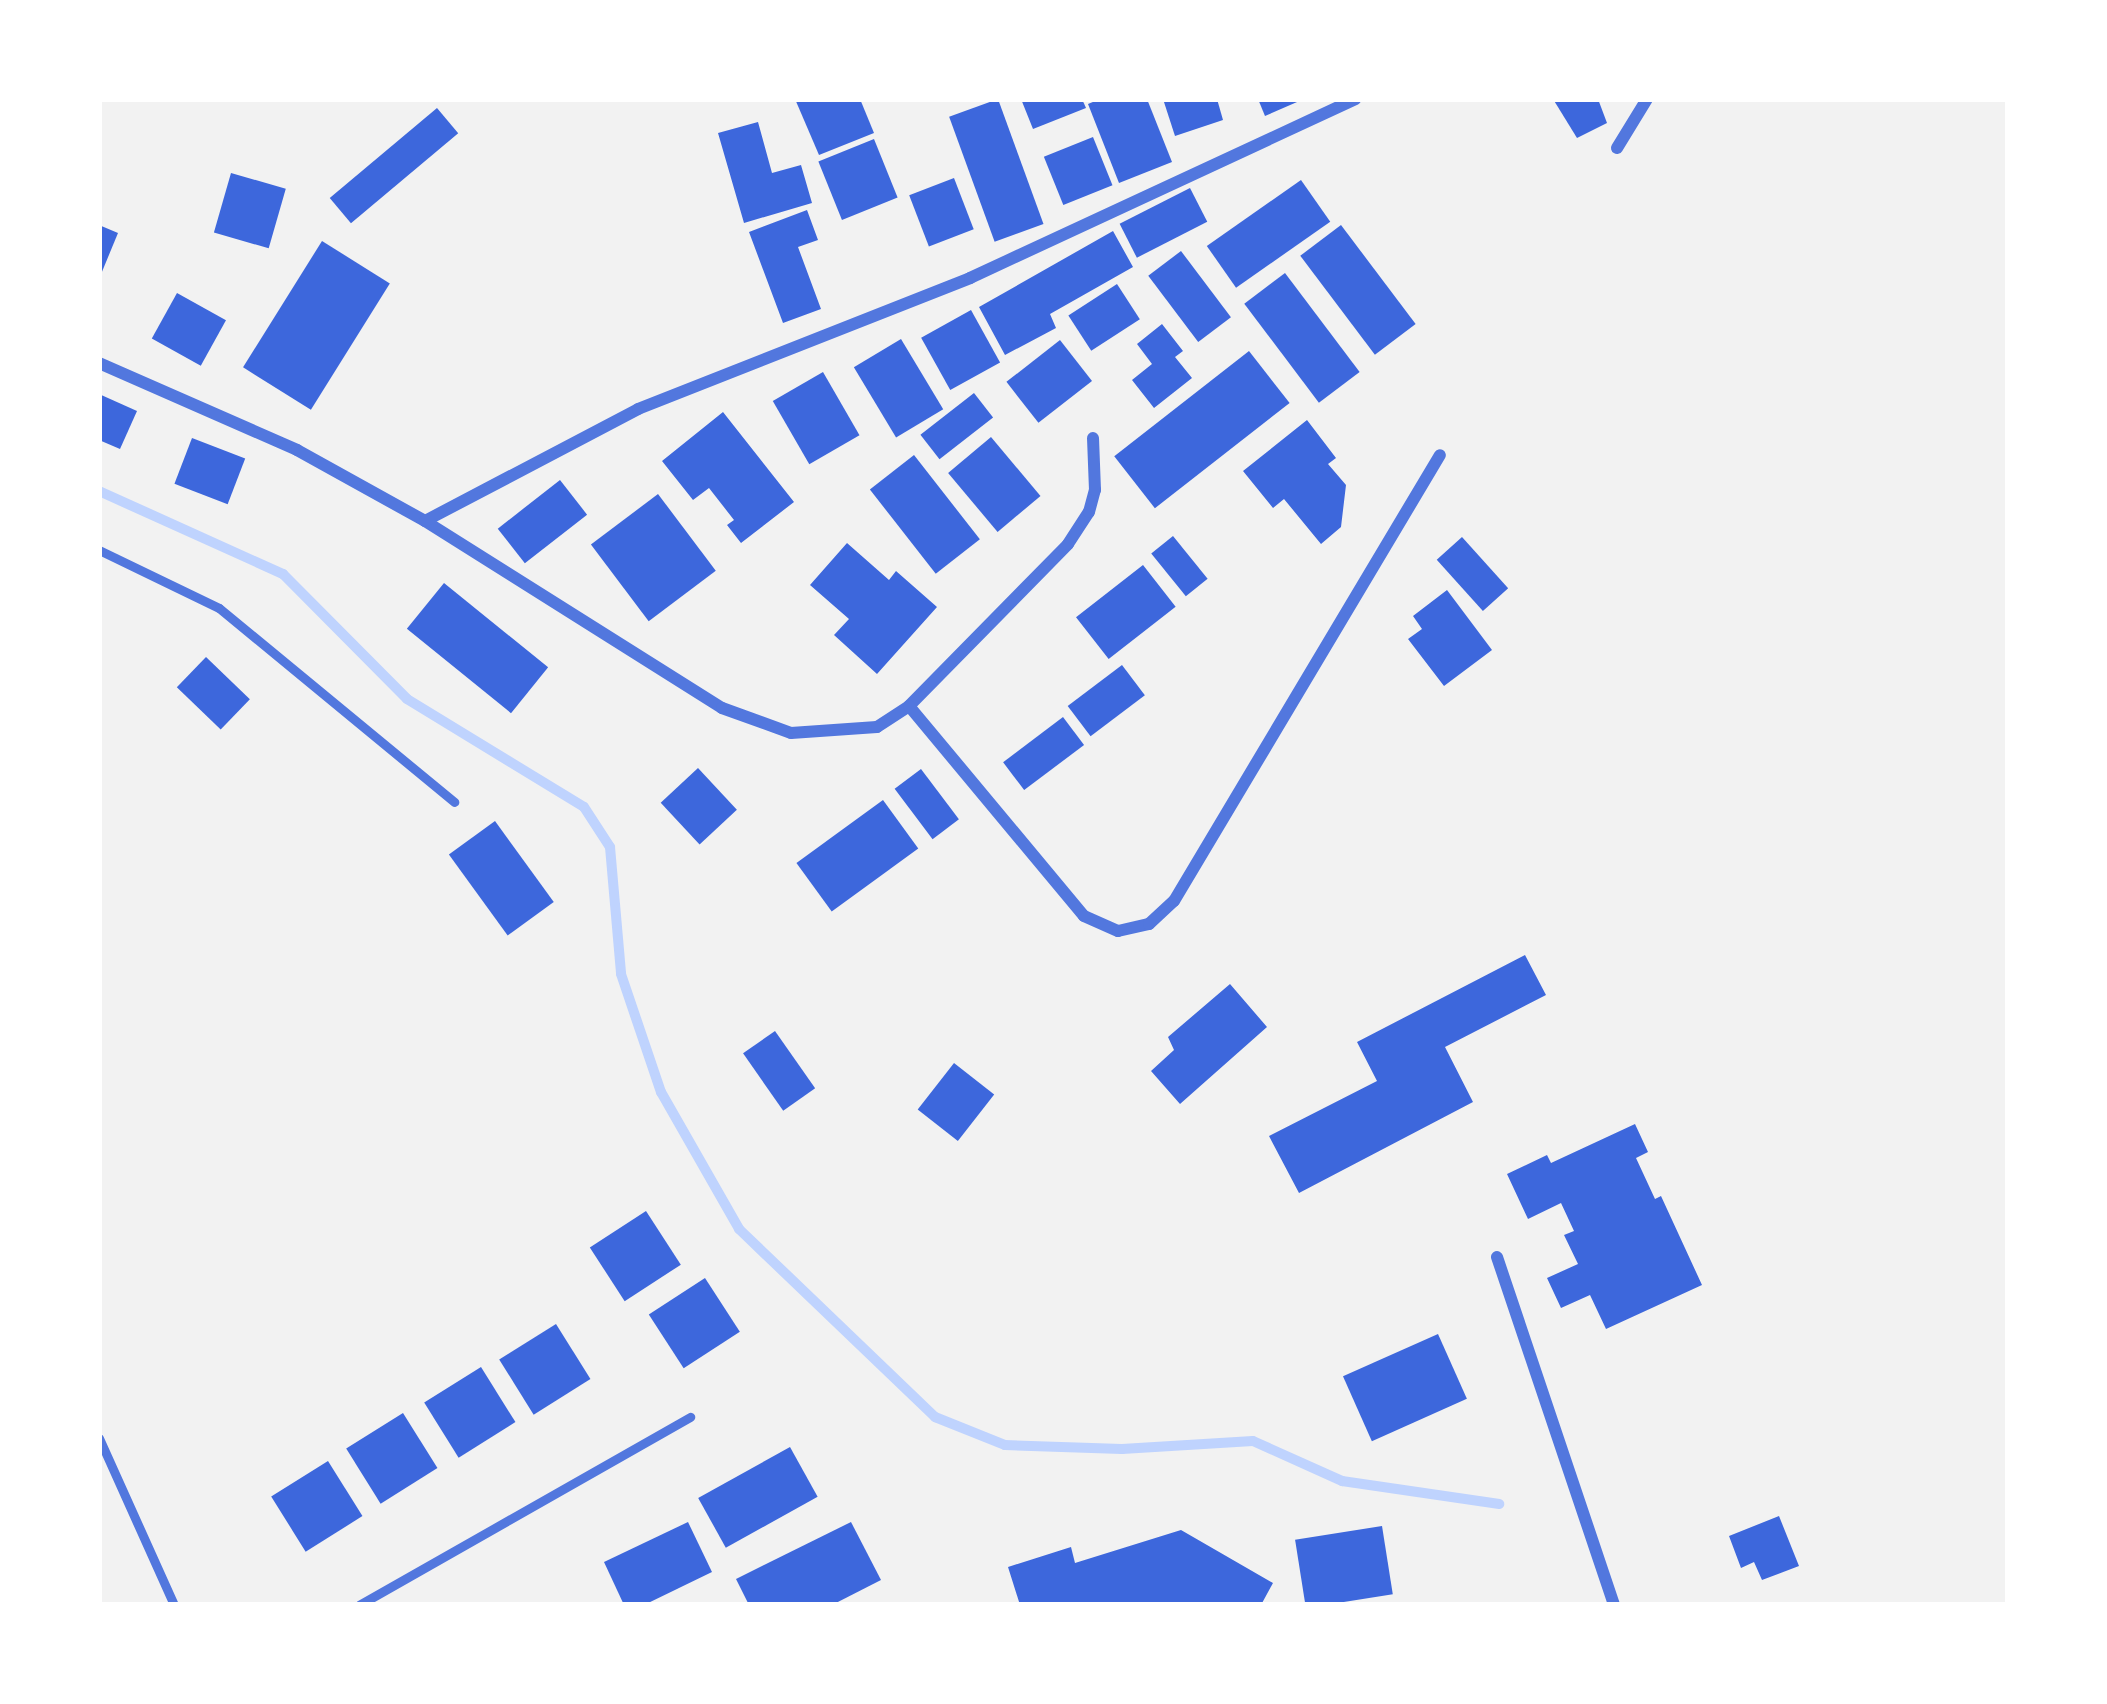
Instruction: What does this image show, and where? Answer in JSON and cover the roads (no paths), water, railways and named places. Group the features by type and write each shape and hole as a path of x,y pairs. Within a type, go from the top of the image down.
{"street":[{"path":"425,521 638,409 970,278 1356,99"},
{"path":"1617,148 1647,99"},
{"path":"99,363 297,450 425,521 722,708 791,734 877,727 908,706 1068,544 1089,512 1095,490 1093,439"},
{"path":"908,706 1084,916 1118,931 1149,924 1174,901 1440,455"},
{"path":"1497,1257 1615,1605"}],"lane":[{"path":"99,550 219,608 454,802"},
{"path":"359,1605 690,1417"},
{"path":"99,1438 175,1605"}],"waterway":[{"path":"99,491 283,574 407,699 584,807 610,847 621,974 661,1092 739,1229 935,1417 1005,1445 1122,1449 1253,1441 1342,1481 1499,1504"}]}
